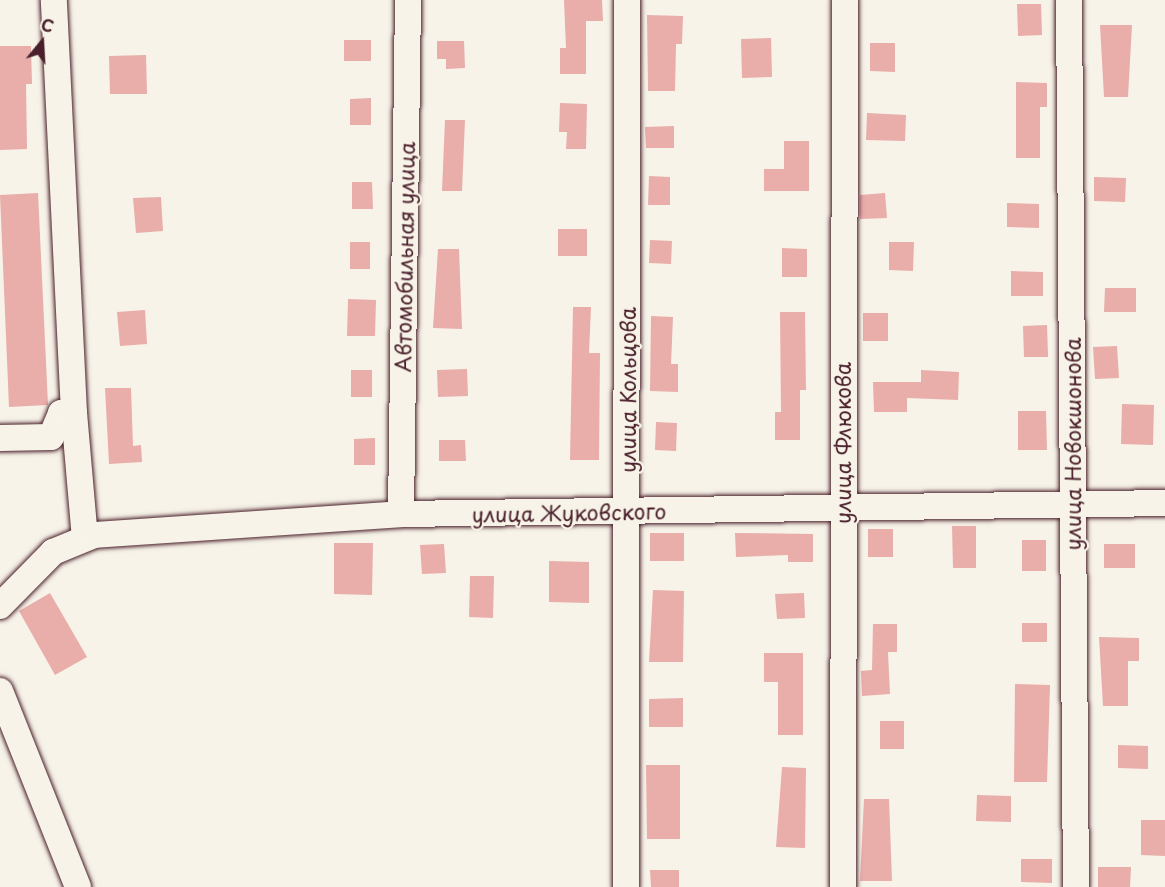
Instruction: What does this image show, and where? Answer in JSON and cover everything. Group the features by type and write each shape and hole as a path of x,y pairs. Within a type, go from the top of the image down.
{"street":[{"path":"54,0 74,413 85,538"},
{"name":"Автомобильная улица","path":"400,514 408,0"},
{"name":"улица Кольцова","path":"626,887 627,0"},
{"name":"улица Флюкова","path":"843,887 841,504 844,0"},
{"name":"улица Новокшонова","path":"1069,0 1076,887"},
{"path":"0,438 51,437 62,413 74,413"},
{"name":"улица Жуковского","path":"0,606 53,552 85,538 400,514 627,512 841,504 1165,503"},
{"path":"0,691 78,887"}],"building":[{"path":"564,0 602,0 603,21 586,21 586,74 560,74 560,48 566,48"},
{"path":"1017,4 1041,4 1042,35 1018,36"},
{"path":"647,15 683,16 682,44 676,44 675,91 648,91"},
{"path":"1100,25 1132,25 1128,97 1104,97"},
{"path":"771,38 772,77 742,78 741,39"},
{"path":"344,40 371,40 371,61 344,61"},
{"path":"437,41 464,41 465,68 446,69 446,59 437,59"},
{"path":"870,43 895,43 895,72 870,71"},
{"path":"0,46 31,46 32,84 26,84 27,149 0,150"},
{"path":"146,55 147,94 110,94 109,56"},
{"path":"1016,82 1047,83 1047,107 1040,107 1040,158 1016,158"},
{"path":"371,98 371,125 350,125 350,99"},
{"path":"560,103 587,104 586,149 566,149 567,132 559,132"},
{"path":"867,113 906,115 905,141 866,140"},
{"path":"445,120 465,120 462,191 442,191"},
{"path":"674,126 674,148 646,148 645,127"},
{"path":"784,141 809,141 809,191 764,191 764,169 784,169"},
{"path":"649,176 670,177 670,205 648,205"},
{"path":"1094,177 1126,178 1125,202 1094,201"},
{"path":"352,182 372,182 373,209 352,209"},
{"path":"38,193 48,405 9,407 0,195"},
{"path":"885,193 887,218 860,219 860,195"},
{"path":"161,197 163,231 136,233 133,198"},
{"path":"1007,203 1039,204 1039,228 1007,227"},
{"path":"558,229 587,229 587,256 558,256"},
{"path":"650,240 672,241 671,264 649,263"},
{"path":"350,242 370,242 370,269 350,269"},
{"path":"889,242 914,242 913,271 889,270"},
{"path":"782,248 807,249 807,277 782,277"},
{"path":"438,249 459,249 462,329 433,328"},
{"path":"1011,271 1043,272 1043,296 1011,296"},
{"path":"1105,288 1136,288 1136,312 1104,312"},
{"path":"348,299 376,300 375,336 347,336"},
{"path":"573,307 591,307 589,353 600,353 599,460 570,460"},
{"path":"145,310 147,344 120,346 117,312"},
{"path":"780,312 805,312 806,390 800,390 800,440 775,440 775,412 781,412"},
{"path":"863,313 888,313 888,341 863,341"},
{"path":"651,316 673,317 671,364 678,364 678,392 650,391"},
{"path":"1047,325 1048,357 1024,357 1023,326"},
{"path":"1117,346 1119,378 1095,379 1093,347"},
{"path":"467,369 468,396 438,397 437,370"},
{"path":"351,370 372,370 372,397 351,397"},
{"path":"921,370 959,372 958,400 907,398 907,412 874,412 873,382 921,382"},
{"path":"105,388 131,388 133,446 141,445 142,462 109,464"},
{"path":"1122,404 1154,405 1153,445 1121,444"},
{"path":"1018,411 1046,411 1047,450 1018,450"},
{"path":"656,422 677,423 676,451 655,450"},
{"path":"375,438 375,465 354,465 354,439"},
{"path":"439,440 465,440 466,461 439,461"},
{"path":"952,526 976,526 976,568 953,568"},
{"path":"868,529 893,529 893,557 868,557"},
{"path":"650,533 684,533 684,561 650,561"},
{"path":"735,533 813,534 813,562 788,562 788,555 736,557"},
{"path":"1022,540 1046,540 1046,571 1022,571"},
{"path":"334,543 373,543 372,595 334,594"},
{"path":"444,544 446,573 422,574 420,545"},
{"path":"1104,544 1135,544 1135,568 1104,568"},
{"path":"549,561 589,562 589,603 549,602"},
{"path":"470,576 494,576 493,618 469,617"},
{"path":"653,590 684,591 683,662 649,662"},
{"path":"50,593 87,657 55,675 19,611"},
{"path":"804,593 805,618 777,619 775,594"},
{"path":"1022,623 1047,623 1047,642 1022,642"},
{"path":"873,624 897,624 897,652 888,652 890,694 862,696 861,671 872,670"},
{"path":"1099,637 1139,638 1139,661 1128,661 1128,706 1103,706"},
{"path":"764,653 803,653 803,735 778,735 778,682 764,682"},
{"path":"1015,684 1050,685 1047,782 1014,782"},
{"path":"683,698 683,727 649,727 649,699"},
{"path":"880,721 904,721 904,749 880,749"},
{"path":"1118,745 1148,746 1148,769 1118,768"},
{"path":"646,765 680,765 680,839 647,839"},
{"path":"782,767 806,768 805,848 776,847"},
{"path":"977,795 1011,796 1011,822 976,821"},
{"path":"864,799 889,799 892,881 860,881"},
{"path":"1141,820 1165,820 1165,856 1141,855"},
{"path":"1021,859 1052,859 1052,883 1021,882"},
{"path":"1098,867 1131,867 1130,887 1098,887"},
{"path":"650,870 679,870 679,887 651,887"}]}
